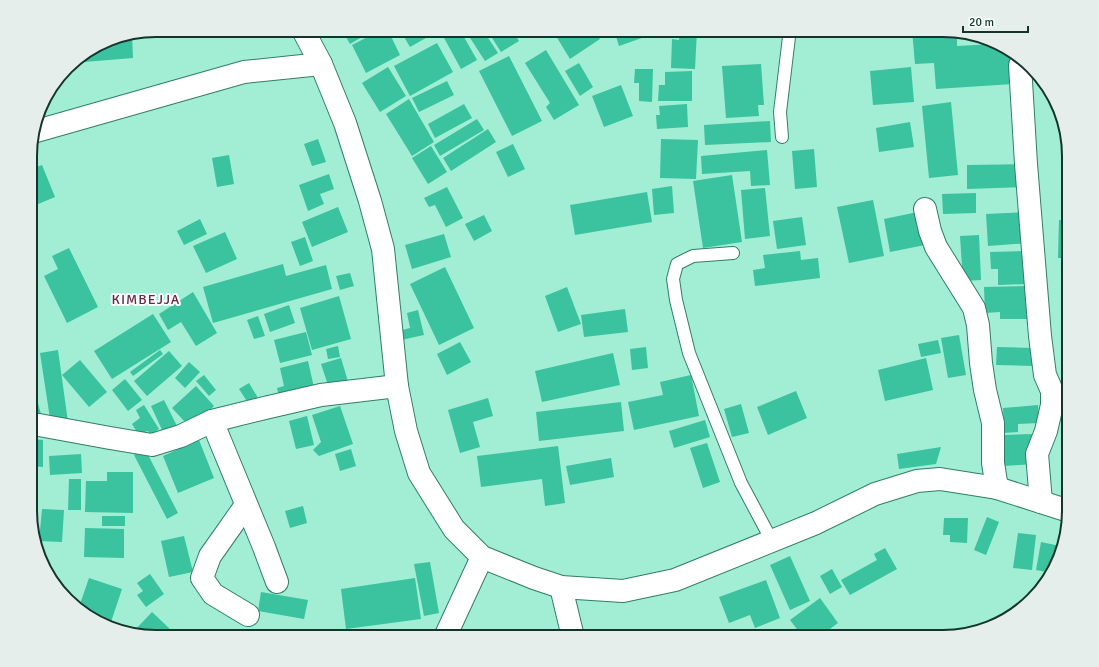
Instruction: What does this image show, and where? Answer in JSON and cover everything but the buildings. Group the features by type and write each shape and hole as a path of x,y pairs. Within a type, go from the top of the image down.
{"street":[{"path":"307,37 321,64 345,123 370,201 383,249 397,386 406,431 419,473 454,529 482,557 561,587 623,591 675,580 816,523 874,494 916,481 940,479 997,488 1062,509"},
{"path":"40,130 244,72 321,64"},
{"path":"1020,66 1026,164 1040,336 1046,375 1052,391 1052,405 1046,431 1037,454 1041,502"},
{"path":"925,209 930,231 936,247 974,308 978,325 985,390 993,423 993,463 997,488"},
{"path":"37,425 116,440 152,445 181,436 212,422 321,395 397,386"},
{"path":"212,422 277,582"},
{"path":"246,505 210,556 202,578 214,594 248,615"},
{"path":"448,630 482,557"},
{"path":"561,587 571,630"}],"lane":[{"path":"782,137 780,112 789,37"},
{"path":"733,254 693,256 677,264 673,280 676,300 691,359 741,483 772,541"}],"district":[{"name":"KIMBEJJA","path":"146,299"}]}
